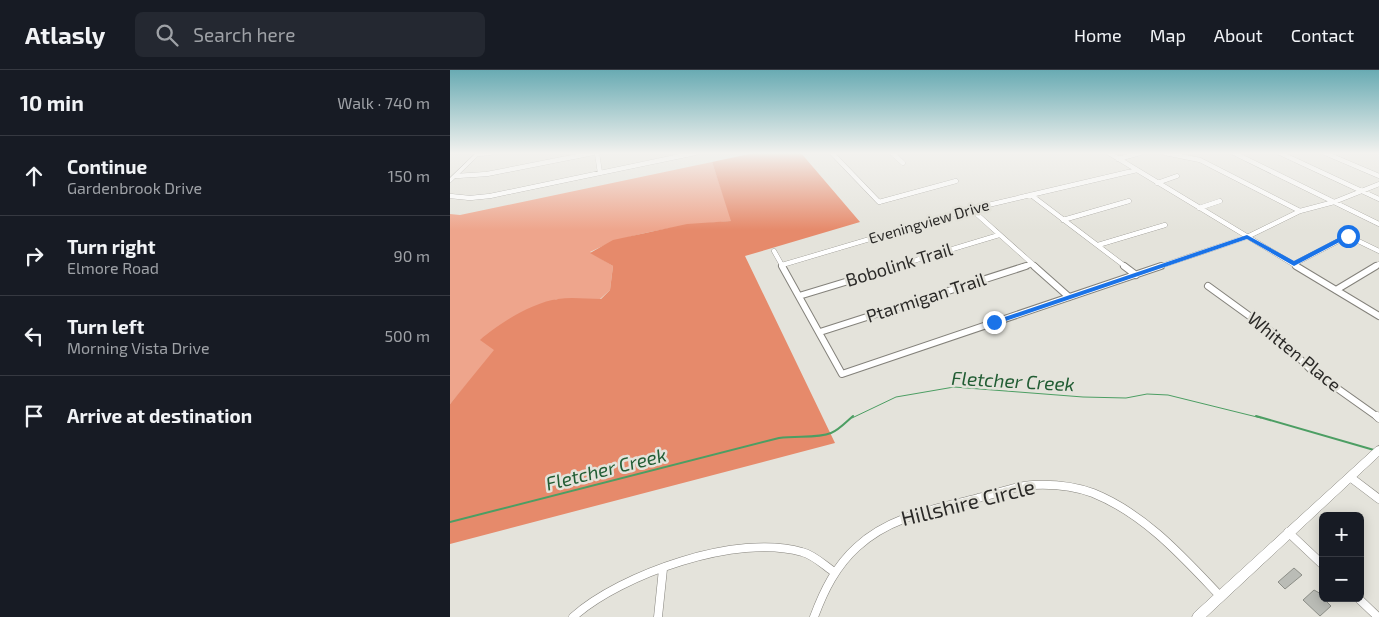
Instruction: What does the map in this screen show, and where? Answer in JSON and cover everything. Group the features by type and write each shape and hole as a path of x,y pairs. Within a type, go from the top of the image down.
{"main road":[{"path":"1198,617 1254,568 1288,532 1379,450"}],"street":[{"path":"450,196 484,197 573,179"},
{"path":"855,179 879,202 956,181"},
{"name":"Eveningview Drive","path":"782,265 971,209 1101,179"},
{"path":"1151,179 1379,316"},
{"path":"1157,182 1169,179"},
{"path":"1236,179 1300,212"},
{"path":"1286,179 1379,224"},
{"path":"1335,179 1379,198"},
{"path":"774,251 842,374 1247,237 1300,212 1334,202 1379,184"},
{"path":"1031,195 1136,274"},
{"path":"1063,220 1129,201"},
{"path":"1199,208 1220,201"},
{"path":"971,209 1069,297"},
{"path":"1098,245 1166,224"},
{"name":"Bobolink Trail","path":"799,296 1000,235"},
{"path":"1294,264 1348,236 1379,251"},
{"name":"Ptarmigan Trail","path":"820,332 1032,264"},
{"path":"1336,290 1379,264"},
{"name":"Whitten Place","path":"1208,286 1277,336 1310,369 1379,418"},
{"path":"1350,478 1379,500"},
{"name":"Hillshire Circle","path":"814,617 820,598 834,572 846,556 862,540 902,518 1034,485 1061,485 1098,494 1130,510 1175,549 1221,598"},
{"path":"1288,532 1319,561"},
{"path":"573,617 617,586 663,569 734,550 776,547 802,552 834,572"},
{"path":"658,617 663,569"},
{"path":"1362,602 1378,617"}],"shaded area":[{"path":"633,179 718,179 732,221 659,230 623,239 590,252 613,266 610,290 600,299 557,299 531,309 450,404 450,214 460,215"},
{"path":"717,179 823,179 860,222 745,256 835,443 450,544 450,404 494,350 480,340 496,327 538,304 563,298 601,299 610,290 613,266 590,253 613,240 687,224 731,221"}],"building":[{"path":"1294,568 1302,575 1285,589 1278,582"},
{"path":"1314,590 1319,593 1319,602 1327,602 1331,606 1320,616 1303,600"}],"waterway":[{"name":"Fletcher Creek","path":"852,418 896,397 954,387 1083,397 1126,398 1147,394 1168,395 1261,418"},
{"name":"Fletcher Creek","path":"450,522 779,438 825,435 837,430 853,416"},
{"name":"Fletcher Creek","path":"1256,416 1374,450"}],"route":[{"path":"994,322 1247,237 1294,264 1348,236"}]}
